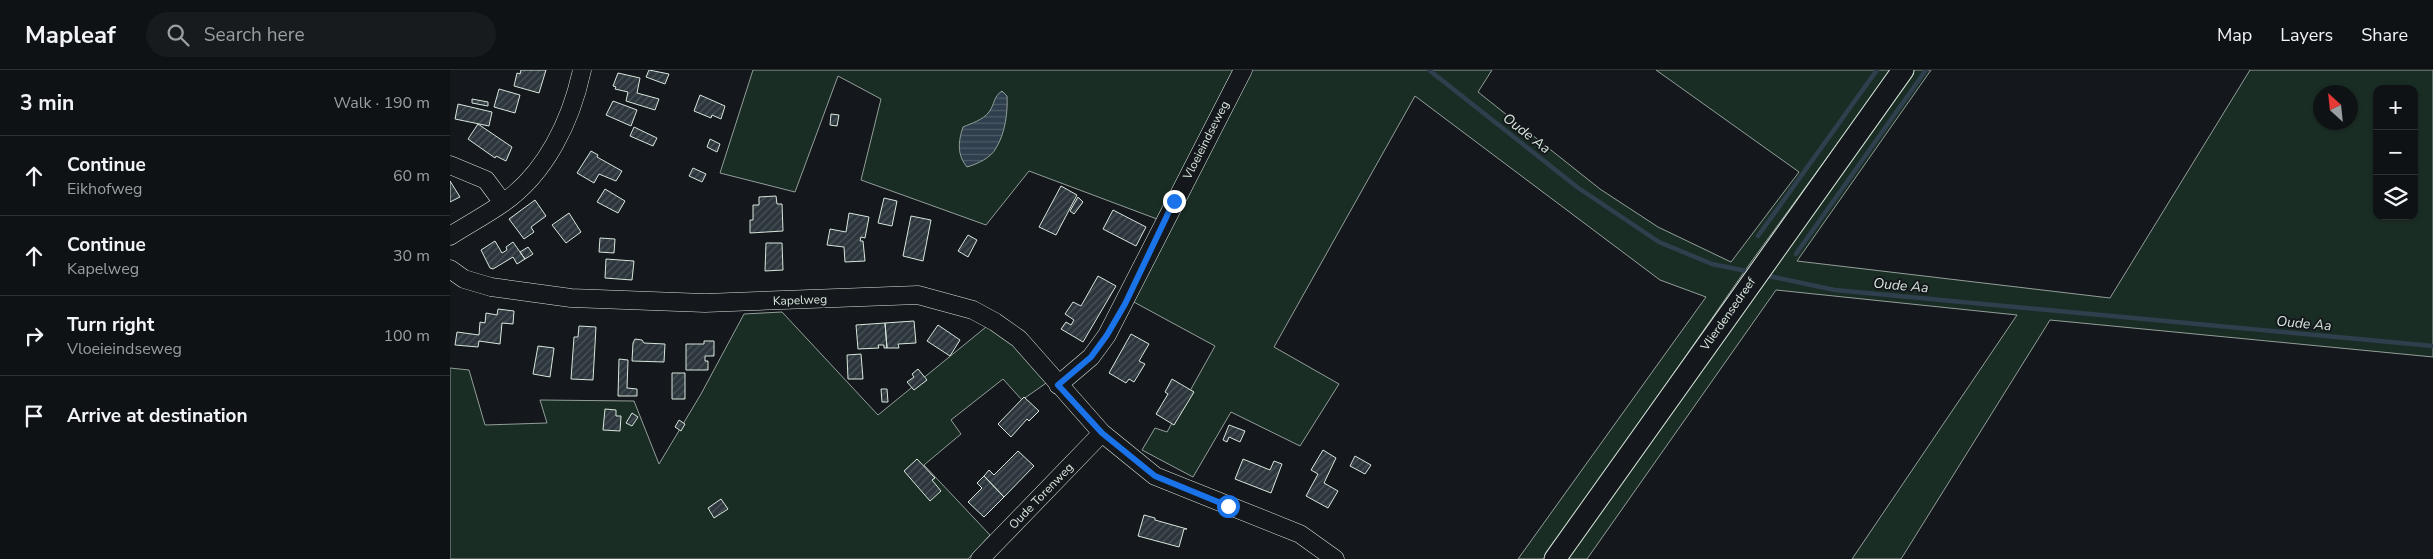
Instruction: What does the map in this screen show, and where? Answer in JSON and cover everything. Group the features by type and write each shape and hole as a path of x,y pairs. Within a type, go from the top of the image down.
{"main road":[{"name":"Vlierdensedreef","path":"1555,559 1770,254 1903,70"}],"street":[{"path":"450,236 504,203 524,185 543,162 564,129 582,70"},
{"name":"Vloeieindseweg","path":"1058,385 1091,357 1107,335 1243,70"},
{"path":"450,165 486,180 504,203"},
{"name":"Kapelweg","path":"450,269 464,279 492,287 571,298 705,304 918,295 973,310 995,322 1019,339 1102,433 1155,476 1300,534 1335,559"},
{"name":"Oude Torenweg","path":"980,559 1102,433"}],"green space":[{"path":"753,70 1233,70 1157,219 1029,171 986,225 861,180 881,99 838,76 795,192 720,173"},
{"path":"1250,70 1492,70 1478,92 1600,189 1658,227 1731,262 1799,172 1656,70 1891,70 1751,262 1545,559 1518,559 1706,297 1660,280 1415,96 1274,347 1339,384 1300,446 1231,412 1193,477 1142,450 1155,428 1167,432 1215,346 1132,301"},
{"path":"1911,70 1931,70 1797,261 2110,298 2250,70 2433,70 2433,357 2050,320 1901,559 1852,559 2017,315 1776,290 1587,559 1565,559"},
{"path":"782,312 878,415 986,327 998,330 1049,381 1022,400 1003,379 951,420 961,434 924,465 990,535 968,559 450,559 450,368 469,370 485,425 547,423 540,400 634,401 659,464 701,394 744,314"}],"water":[{"path":"1002,91 1007,96 1007,109 1004,130 999,142 994,152 987,158 967,167 961,158 959,148 963,127 987,115 997,96"}],"building":[{"path":"521,70 546,70 539,93 514,86 517,73 520,74"},
{"path":"649,70 669,74 665,84 646,77"},
{"path":"618,73 640,78 637,93 659,99 655,110 626,101 628,92 615,89 616,87 613,86"},
{"path":"499,89 520,95 515,113 494,107"},
{"path":"700,95 725,106 721,119 712,115 711,118 694,111"},
{"path":"472,99 488,102 488,106 472,103"},
{"path":"613,101 637,110 631,126 606,115"},
{"path":"458,104 492,112 489,126 455,119"},
{"path":"831,114 839,115 837,126 830,125"},
{"path":"478,124 512,147 506,161 496,156 495,158 468,139"},
{"path":"634,127 657,138 653,146 630,136"},
{"path":"710,139 720,144 717,152 707,147"},
{"path":"591,151 598,155 597,157 622,171 616,181 599,174 594,183 577,173"},
{"path":"693,168 706,174 702,182 689,176"},
{"path":"450,181 460,197 450,202"},
{"path":"1061,186 1077,195 1056,235 1039,227"},
{"path":"605,189 625,201 618,213 597,202"},
{"path":"776,196 777,204 782,204 783,231 750,233 750,220 753,220 753,205 759,205 759,197"},
{"path":"1078,197 1083,202 1074,214 1070,211"},
{"path":"884,198 897,201 892,226 878,223"},
{"path":"535,200 546,216 531,227 534,232 524,239 509,219"},
{"path":"1113,210 1146,227 1136,246 1103,229"},
{"path":"569,213 581,232 566,243 552,225"},
{"path":"849,213 869,217 865,238 861,237 860,241 863,241 865,261 845,262 844,247 827,245 830,229 846,232"},
{"path":"911,216 931,220 923,261 903,256"},
{"path":"968,235 977,240 968,257 958,251"},
{"path":"600,238 615,239 614,253 599,252"},
{"path":"495,241 502,253 513,242 525,259 517,264 513,257 493,269 490,268 481,250"},
{"path":"766,243 782,243 783,270 765,271"},
{"path":"528,247 533,254 525,259 520,252"},
{"path":"606,259 634,261 632,280 605,278"},
{"path":"1098,276 1116,286 1083,342 1061,329 1066,322 1071,325 1074,320 1065,314 1073,302 1081,306"},
{"path":"498,309 514,311 513,324 502,323 500,344 479,341 478,347 455,345 457,332 479,335 480,322 485,323 486,313 497,315"},
{"path":"914,321 916,343 898,344 899,348 887,348 885,323"},
{"path":"885,323 887,348 884,348 884,345 878,345 879,348 858,349 856,325"},
{"path":"938,325 960,340 950,356 927,341"},
{"path":"579,326 596,327 593,380 571,379 574,337 578,337"},
{"path":"1131,334 1149,344 1139,361 1145,364 1134,382 1129,379 1126,383 1109,373"},
{"path":"635,339 642,340 644,343 665,344 664,362 632,361"},
{"path":"704,341 714,341 714,356 705,356 705,361 708,361 708,370 686,370 686,344 704,344"},
{"path":"538,346 554,348 550,377 533,374"},
{"path":"861,354 863,379 848,379 847,355"},
{"path":"619,359 628,360 627,388 637,389 637,396 618,396"},
{"path":"918,369 927,380 914,390 907,382 914,377 912,374"},
{"path":"672,373 685,373 685,399 672,399"},
{"path":"1172,379 1194,392 1174,425 1156,414 1168,394 1165,392"},
{"path":"881,389 887,389 888,402 882,402"},
{"path":"1024,397 1039,411 1029,421 1027,419 1011,437 998,424"},
{"path":"605,409 616,410 616,416 621,416 620,431 603,430"},
{"path":"632,413 638,417 632,426 626,423"},
{"path":"679,420 685,424 681,431 675,427"},
{"path":"1229,425 1245,431 1240,442 1229,437 1227,442 1223,440"},
{"path":"1323,450 1336,458 1324,483 1338,491 1328,508 1306,496 1318,474 1311,470"},
{"path":"1018,451 1034,466 1004,497 984,476 989,470 994,475"},
{"path":"1355,456 1371,465 1365,474 1350,466"},
{"path":"917,459 935,478 932,480 941,491 930,501 904,471"},
{"path":"1243,459 1270,470 1274,461 1282,464 1271,493 1235,479"},
{"path":"984,476 1004,497 984,517 968,502 982,488 977,483"},
{"path":"721,499 728,509 714,518 708,508"},
{"path":"1144,515 1187,529 1184,529 1179,547 1138,536"}],"waterway":[{"name":"Oude Aa","path":"1429,70 1577,187 1659,242 1712,264 1751,272"},
{"path":"1758,236 1877,70"},
{"path":"1796,254 1926,70"},
{"name":"Oude Aa","path":"1764,275 1835,290 2433,346"}],"route":[{"path":"1174,201 1125,304 1107,335 1091,357 1058,385 1102,433 1155,476 1228,506"}]}
